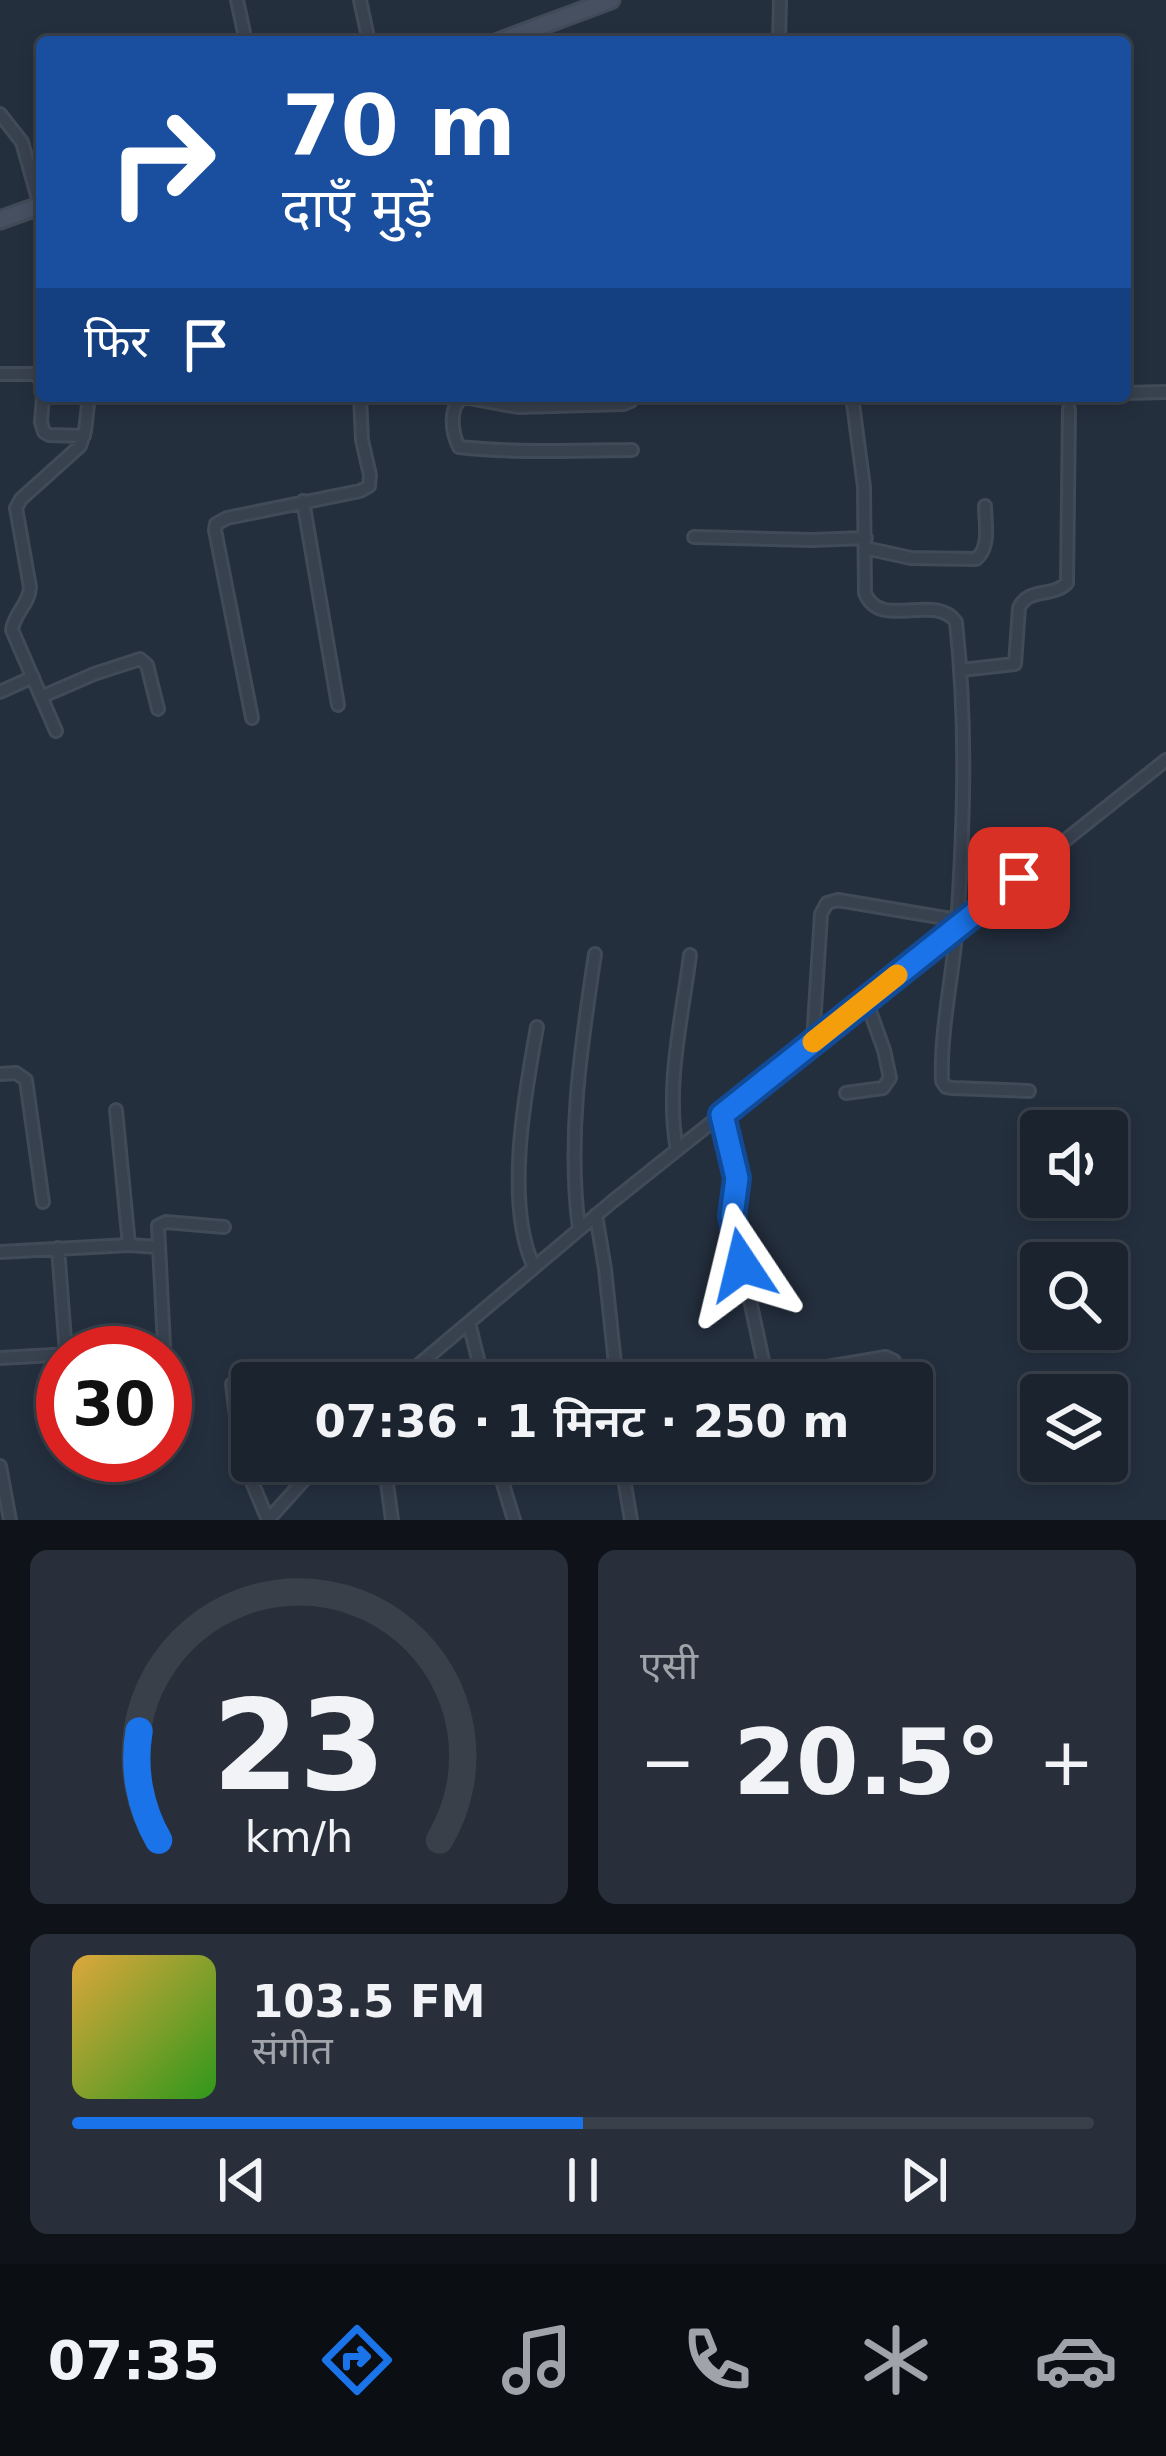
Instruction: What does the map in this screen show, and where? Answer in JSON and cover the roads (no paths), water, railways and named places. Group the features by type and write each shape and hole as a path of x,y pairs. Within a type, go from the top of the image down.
{"main road":[{"path":"532,36 611,0"},
{"path":"0,220 36,207"}],"street":[{"path":"237,0 245,36"},
{"path":"360,0 368,36"},
{"path":"779,36 780,0"},
{"path":"0,114 22,142 36,188"},
{"path":"0,374 36,376"},
{"path":"1131,393 1166,392"},
{"path":"43,402 44,432 84,436"},
{"path":"56,731 12,626 30,594 16,508 77,451 88,402"},
{"path":"252,718 216,524 370,486 360,402"},
{"path":"457,402 453,413 459,447 532,453 632,449"},
{"path":"497,402 525,407 629,402"},
{"path":"853,402 861,448 868,602 880,610 948,612 956,622 964,794 942,1081 953,1088 1028,1091"},
{"path":"961,670 1015,664 1022,600 1067,584 1070,409"},
{"path":"0,502 20,501"},
{"path":"303,501 338,705"},
{"path":"694,538 866,543 911,558 976,559 985,550 985,506"},
{"path":"41,697 140,659 147,665 158,709"},
{"path":"0,692 33,677"},
{"path":"422,1362 596,1215 1166,760"},
{"path":"813,1042 821,914 826,903 838,901 957,924"},
{"path":"579,1229 574,1110 595,954"},
{"path":"677,1150 672,1097 690,955"},
{"path":"846,1093 883,1088 890,1078 866,1000"},
{"path":"534,1267 522,1229 520,1156 524,1098 538,1027"},
{"path":"0,1074 16,1073 26,1080 44,1202"},
{"path":"116,1110 130,1245"},
{"path":"722,1115 737,1178 732,1216 763,1362"},
{"path":"596,1215 614,1362"},
{"path":"163,1326 158,1226 166,1222 224,1227"},
{"path":"0,1252 158,1246"},
{"path":"58,1248 64,1326"},
{"path":"469,1323 479,1362"},
{"path":"0,1358 36,1355"},
{"path":"854,1362 886,1357 894,1362"},
{"path":"0,1466 10,1520"},
{"path":"252,1482 268,1520 302,1482"},
{"path":"387,1482 392,1520"},
{"path":"502,1482 514,1520"},
{"path":"625,1482 631,1520"}]}
